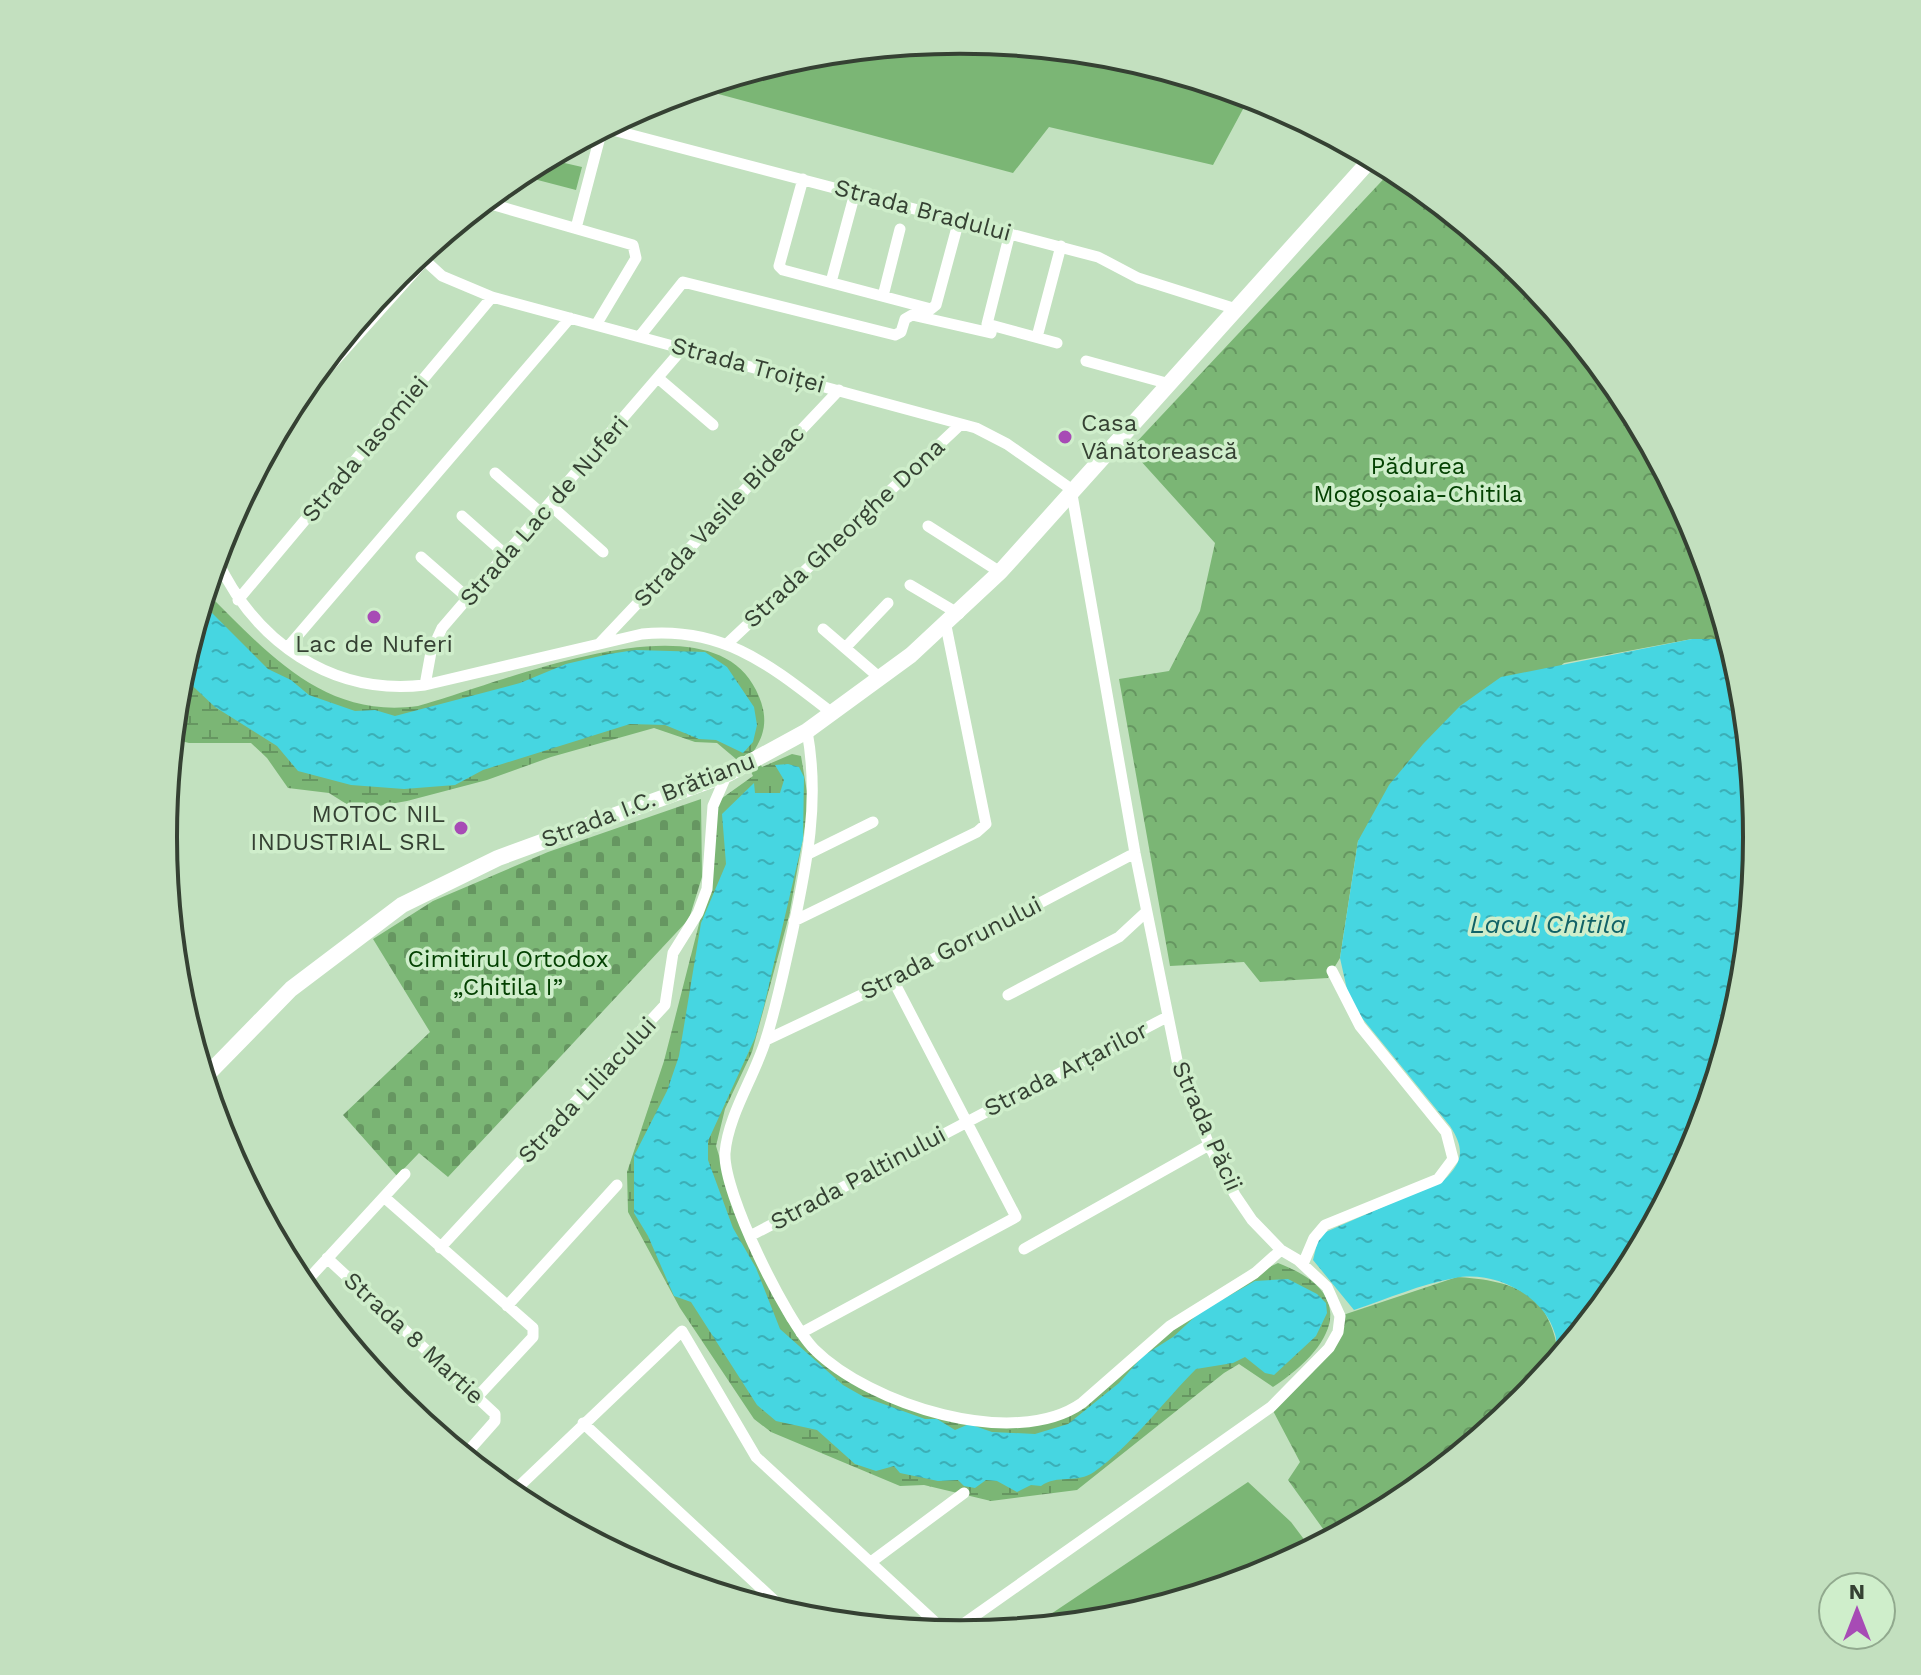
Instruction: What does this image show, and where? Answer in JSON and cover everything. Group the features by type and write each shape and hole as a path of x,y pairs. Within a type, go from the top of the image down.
{"main road":[{"name":"Strada I.C. Brătianu","path":"213,1069 291,989 402,905 498,858 728,774 807,731 880,678 946,626 1000,572 1166,383 1364,167"}],"street":[{"name":"Strada Bradului","path":"617,134 1061,246 1098,257 1138,278 1236,309"},
{"path":"576,228 599,143"},
{"path":"803,179 779,266 883,296 934,308 959,220"},
{"path":"831,282 855,193"},
{"path":"498,206 630,243 636,249 636,258 596,325"},
{"path":"883,296 900,229"},
{"path":"1010,233 987,324 1057,343"},
{"path":"1037,337 1061,246"},
{"name":"Strada Troiței","path":"428,263 454,283 492,297 961,424 1007,444 1071,489"},
{"path":"640,336 683,282 895,335 912,315 991,333"},
{"name":"Strada Iasomiei","path":"238,600 492,297"},
{"path":"287,648 570,318"},
{"name":"Strada Lac de Nuferi","path":"425,685 438,635 684,347"},
{"path":"1086,361 1166,383"},
{"path":"658,378 713,425"},
{"name":"Strada Vasile Bideac","path":"599,643 839,390"},
{"name":"Strada Gheorghe Dona","path":"728,643 961,424"},
{"path":"1092,466 1112,469"},
{"path":"495,473 603,552"},
{"name":"Strada Păcii","path":"968,1621 1271,1407 1329,1348 1338,1332 1340,1316 1336,1300 1303,1264 1281,1250 1244,1208 1209,1145 1178,1065 1135,853 1071,489"},
{"path":"462,516 506,555"},
{"path":"928,526 1000,572"},
{"path":"421,557 468,598"},
{"path":"224,573 238,600 287,648 322,670 359,684 402,688 425,685 599,643 642,634 676,632 728,643 777,671 832,713"},
{"path":"910,585 959,614"},
{"path":"845,648 888,603"},
{"path":"794,921 819,912 977,832 986,819 946,626"},
{"path":"823,629 880,678"},
{"path":"807,731 815,802 808,854 766,1040 725,1154 750,1236 801,1333 825,1359 881,1394 999,1424 1045,1422 1082,1403 1170,1326 1255,1273 1281,1250"},
{"name":"Strada Liliacului","path":"440,1248 665,1005 673,953 698,913 707,889 713,806 728,774"},
{"path":"808,854 873,822"},
{"name":"Strada Gorunului","path":"766,1040 893,980 1135,853"},
{"path":"1008,995 1119,937 1146,912"},
{"path":"1303,1264 1314,1238 1325,1225 1438,1179 1453,1159 1451,1141 1360,1026 1332,971"},
{"path":"801,1333 1014,1221 1016,1212 893,980"},
{"name":"Strada Arțarilor","path":"966,1121 1167,1017"},
{"name":"Strada Paltinului","path":"750,1236 966,1121"},
{"path":"1024,1249 1209,1145"},
{"path":"311,1276 405,1174"},
{"path":"507,1306 617,1185"},
{"path":"384,1197 531,1326 534,1334 478,1396"},
{"name":"Strada 8 Martie","path":"327,1258 478,1396 496,1419 471,1448"},
{"path":"520,1485 680,1331 756,1457 934,1620"},
{"path":"583,1423 771,1597"},
{"path":"871,1562 964,1493"}],"green space":[{"path":"960,54 1063,61 1113,69 1163,81 1244,108 1213,165 1049,127 1013,173 717,94 808,69 858,61"},
{"path":"563,163 582,167 576,190 536,179"},
{"name":"Pădurea Mogoșoaia-Chitila","path":"1384,179 1437,216 1515,283 1550,321 1612,402 1663,491 1702,586 1718,639 1692,639 1564,663 1358,841 1340,958 1328,978 1260,982 1244,962 1170,966 1119,679 1169,671 1200,611 1215,543 1130,449"},
{"path":"215,600 275,658 300,677 326,692 354,702 384,707 418,706 546,666 598,653 648,646 694,648 731,661 756,690 762,706 763,729 753,752 762,767 792,754 801,756 809,804 789,916 752,1052 725,1109 716,1146 741,1226 787,1321 842,1376 927,1407 993,1422 1056,1419 1181,1318 1278,1263 1305,1276 1321,1290 1329,1306 1330,1322 1323,1339 1311,1356 1273,1387 1239,1364 1224,1373 1077,1490 991,1501 924,1485 900,1486 771,1432 754,1419 680,1308 628,1212 627,1172 664,1061 700,920 718,801 753,776 744,756 736,759 717,743 695,742 654,728 551,757 487,780 407,801 356,810 329,793 288,788 267,758 251,743 183,742 192,685"},
{"name":"Cimitirul Ortodox „Chitila I”","path":"701,799 702,877 689,919 448,1177 419,1153 397,1176 343,1115 430,1032 373,939 433,901 548,852"},
{"path":"1457,1277 1482,1279 1508,1285 1531,1297 1547,1317 1557,1345 1515,1392 1437,1459 1396,1489 1324,1531 1288,1480 1300,1462 1271,1407 1329,1348 1340,1316"},
{"path":"1248,1482 1291,1522 1305,1541 1212,1579 1163,1594 1113,1606 1049,1615"}],"water":[{"path":"211,612 268,669 291,680 309,695 355,711 375,710 395,716 520,683 566,664 609,654 635,650 705,652 727,667 754,707 757,725 753,742 743,753 716,740 699,739 665,725 630,724 483,770 455,785 404,789 351,785 298,771 277,746 215,707 192,685"},
{"name":"Lacul Chitila","path":"1692,639 1718,639 1729,685 1742,786 1744,838 1737,940 1729,990 1702,1089 1663,1184 1639,1229 1612,1273 1556,1347 1549,1320 1540,1308 1516,1288 1501,1282 1486,1278 1455,1278 1354,1310 1313,1260 1319,1235 1444,1180 1460,1155 1450,1126 1362,1018 1348,994 1340,958 1358,841 1389,785 1460,706 1501,677"},
{"path":"775,765 799,767 804,777 803,839 755,1038 708,1141 708,1160 733,1228 756,1268 780,1329 843,1385 864,1397 925,1419 937,1419 955,1430 969,1424 992,1432 1035,1434 1068,1424 1119,1383 1143,1356 1173,1337 1199,1313 1255,1281 1288,1279 1317,1294 1326,1303 1327,1313 1316,1336 1274,1375 1265,1373 1245,1357 1233,1363 1196,1369 1134,1437 1094,1472 1081,1478 1031,1485 1017,1492 997,1481 986,1480 975,1488 964,1486 958,1480 938,1481 900,1473 894,1466 876,1471 855,1464 817,1430 776,1421 757,1405 691,1302 674,1296 648,1236 634,1213 634,1156 667,1091 679,1056 701,923 726,864 722,814 754,783 755,793 780,793 784,780"}],"place":[{"name":"Casa Vânătorească","path":"1065,437"},
{"name":"Lac de Nuferi","path":"374,617"},
{"name":"MOTOC NIL INDUSTRIAL SRL","path":"461,828"}]}
